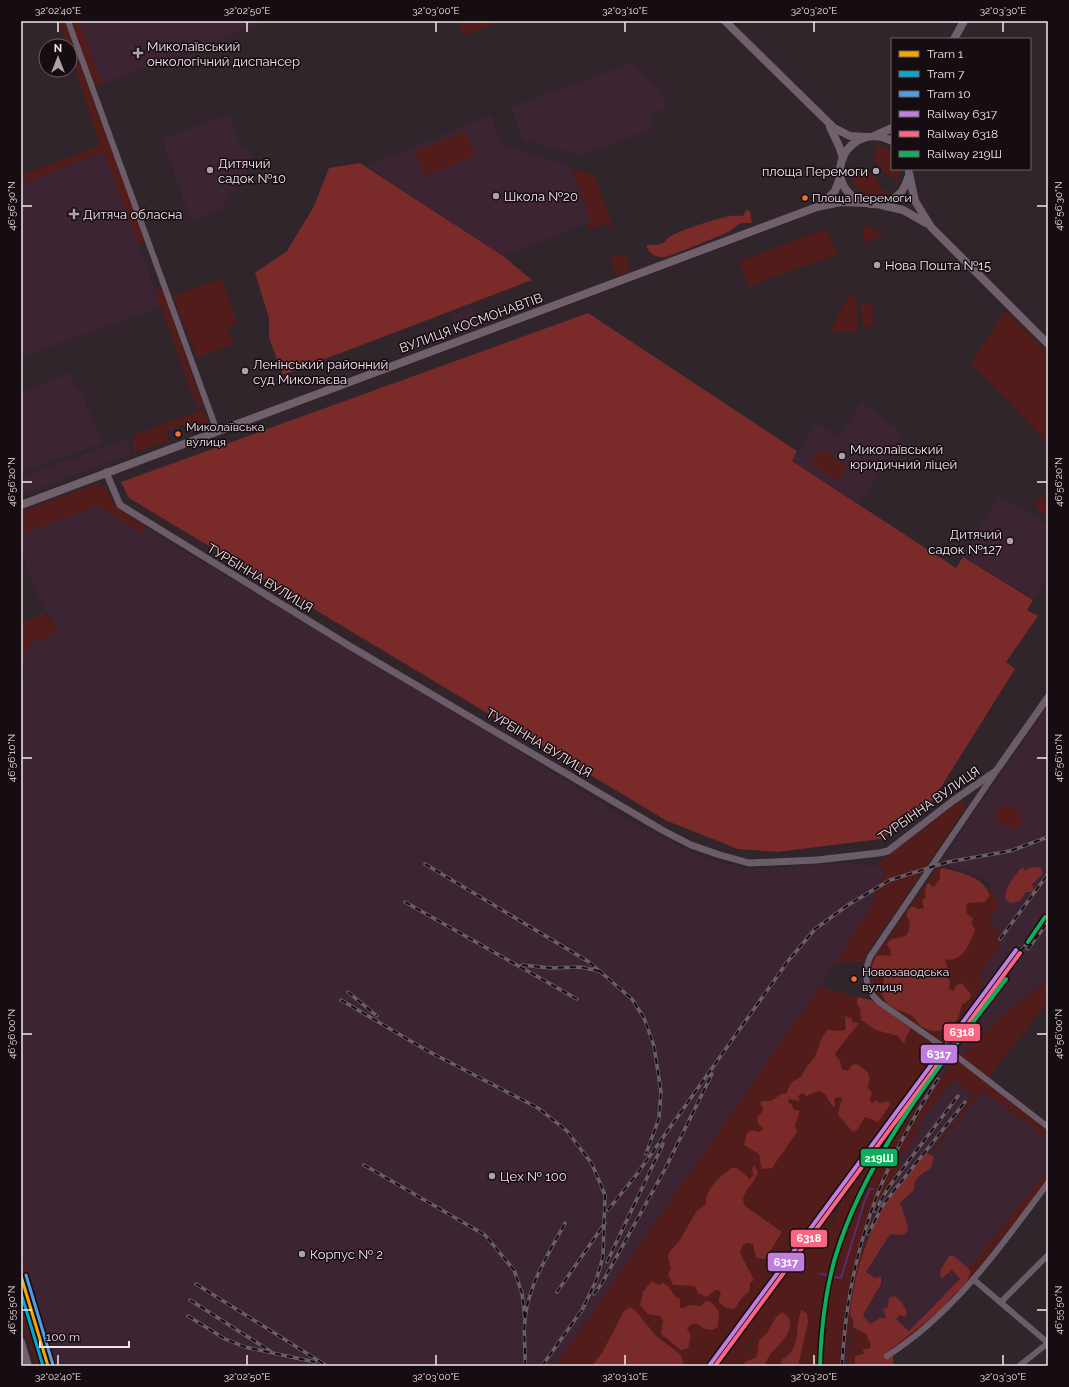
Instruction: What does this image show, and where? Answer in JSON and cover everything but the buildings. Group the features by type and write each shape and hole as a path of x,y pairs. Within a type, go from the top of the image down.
{"main road":[{"path":"725,21 827,123 841,133 850,136 870,137 891,141"},
{"path":"955,38 964,21"},
{"path":"827,123 837,140 843,158 841,174 843,184 848,192 856,199 865,203"},
{"path":"843,158 852,145 891,128"},
{"path":"878,204 892,200 899,195 905,187 909,171"},
{"path":"909,171 915,201 931,227 1048,344"},
{"name":"ВУЛИЦЯ КОСМОНАВТІВ","path":"818,207 835,191 841,174"},
{"name":"ВУЛИЦЯ КОСМОНАВТІВ","path":"21,505 818,207 841,202 878,204 902,210 931,227"},
{"path":"21,1342 28,1366"}],"street":[{"path":"68,21 217,431"},
{"name":"ТУРБІННА ВУЛИЦЯ","path":"106,472 120,505 348,645 662,830 691,845 720,856 749,862 817,860 879,853 895,846 954,800 996,772"},
{"path":"1048,696 870,957 866,967 865,977 872,993 879,1002 955,1055 1048,1127"},
{"path":"887,1356 938,1317 973,1279 1048,1183"},
{"path":"1001,1302 1048,1255"},
{"path":"973,1279 1047,1343 1019,1366"}],"shaded area":[{"path":"58,21 64,21 70,38 65,38"},
{"path":"71,21 79,21 102,84 95,87"},
{"name":"Миколаївський онкологічний диспансер","path":"79,21 268,21 102,84"},
{"path":"458,21 502,21 463,36"},
{"path":"78,59 145,239 144,242 138,244 104,152 21,184 21,175 100,146 78,78"},
{"path":"632,63 660,90 667,108 649,115 653,129 579,155 523,140 511,107"},
{"name":"Дитячий садок №10","path":"229,115 243,151 248,150 252,162 221,210 191,221 162,138"},
{"name":"Школа №20","path":"491,115 501,144 571,166 591,222 503,256 367,166"},
{"path":"465,131 475,155 425,176 415,152"},
{"path":"876,146 886,148 891,151 891,170 900,170 896,185 894,178 887,175 874,161"},
{"name":"Дитяча обласна","path":"105,152 161,307 21,357 21,184"},
{"path":"360,163 503,256 532,280 283,375 269,338 269,318 255,273 287,251 314,206 329,168"},
{"path":"572,169 594,175 611,220 611,226 609,227 605,224 589,229 587,223 591,222"},
{"path":"866,169 879,182 881,189 890,192 876,196 864,193 858,189 851,178 850,171"},
{"path":"747,209 750,212 752,222 743,223 726,233 697,245 665,257 656,256 647,249 646,246 661,244 671,236 687,229 726,217 743,216"},
{"path":"864,225 876,230 879,233 882,232 883,236 862,243"},
{"path":"826,229 838,254 748,287 739,261"},
{"path":"625,253 630,271 617,276 610,258"},
{"path":"221,278 238,323 227,327 234,344 197,358 173,296"},
{"path":"159,289 163,291 203,406 197,408 155,290"},
{"path":"850,293 852,298 856,297 858,332 829,332"},
{"path":"872,303 874,326 863,327 861,304"},
{"path":"471,307 479,327 458,334 451,316"},
{"path":"1004,312 1007,312 1048,353 1048,443 971,363"},
{"path":"588,313 797,451 792,461 956,568 963,557 1033,600 1027,610 1038,616 1006,662 1015,669 931,803 881,839 777,852 738,849 667,821 129,498 121,482"},
{"path":"70,373 77,389 80,388 102,443 21,472 21,388 23,392"},
{"name":"Миколаївський юридичний ліцей","path":"861,402 903,433 860,504 792,461 816,423 839,437"},
{"path":"204,409 208,425 188,434 184,425 166,431 169,441 134,453 134,435"},
{"path":"126,439 132,454 21,495 21,478"},
{"path":"820,449 847,466 838,481 810,464"},
{"path":"95,484 104,486 113,503 119,509 146,525 141,533 97,506 21,534 21,512"},
{"name":"Дитячий садок №127","path":"999,495 1048,525 1048,577 1034,599 962,556"},
{"path":"1042,496 1048,501 1048,519 1034,505"},
{"path":"102,502 491,734 632,822 698,856 748,869 848,863 885,867 870,909 821,985 555,1366 58,1366 21,1250 21,682 26,674 21,661 34,639 57,630 41,603 21,552 21,533"},
{"path":"45,612 57,630 44,640 34,639 21,661 21,624"},
{"path":"1048,705 1048,979 1002,1015 961,1056 943,1042 967,1009 981,973 1001,944 997,939 1001,933 988,922 992,893 988,887 990,884 974,874 944,865 941,861"},
{"path":"959,801 964,803 965,809 865,956 862,964 858,962 835,963 870,909 885,868 875,866"},
{"path":"1006,804 1012,808 1016,808 1022,817 1021,823 1013,830 997,821 995,815 998,808"},
{"path":"1022,867 1026,871 1029,868 1040,867 1042,870 1042,875 1032,884 1034,890 1033,892 1026,892 1020,901 1010,903 1006,900 1006,891 1010,882"},
{"path":"937,868 960,872 973,878 985,886 1000,903 988,922 1001,933 997,939 1001,944 981,973 982,987 943,1042 883,1001 873,987 871,979 873,959"},
{"path":"943,868 971,876 983,884 990,896 984,902 969,903 966,905 967,914 973,918 972,924 975,930 970,942 959,957 945,960 948,969 944,972 950,981 949,989 953,991 957,985 962,983 971,995 969,1000 962,1005 959,1017 954,1024 941,1031 932,1031 922,1027 911,1015 888,1004 882,993 884,977 880,974 877,978 872,978 871,968 876,956 891,955 891,951 887,945 891,940 907,934 909,931 910,921 907,917 907,911 912,906 918,909 924,908 922,901 925,898 926,885 929,883 932,887 935,886 940,878 940,869"},
{"path":"1048,980 1048,1002 988,1078 961,1056 1002,1015"},
{"path":"821,985 832,990 874,1001 940,1047 706,1366 555,1366"},
{"path":"859,997 874,1001 911,1029 905,1039 906,1043 903,1043 898,1036 876,1030 861,1020 860,1008 857,1004"},
{"path":"845,1016 852,1019 852,1022 859,1023 836,1052 835,1055 840,1061 842,1069 848,1071 852,1065 857,1064 868,1072 870,1080 867,1086 872,1093 870,1099 872,1104 876,1100 880,1103 889,1101 890,1105 878,1122 865,1117 857,1130 853,1132 838,1115 842,1098 837,1097 834,1099 834,1107 822,1092 807,1096 802,1093 798,1096 800,1101 789,1099 788,1101 794,1110 800,1111 795,1125 797,1132 772,1168 763,1169 759,1154 744,1145 747,1133 751,1130 759,1132 763,1129 758,1123 757,1117 763,1111 760,1104 762,1101 771,1101 781,1094 786,1094 791,1083 802,1076 805,1069 814,1058 821,1040 828,1030 843,1031 846,1029"},
{"path":"940,1047 956,1059 943,1075 914,1118 888,1171 869,1219 871,1219 890,1182 897,1162 919,1131 915,1128 953,1079 974,1095 913,1176 893,1192 872,1226 854,1275 848,1312 844,1354 853,1323 869,1249 896,1201 983,1090 1048,1139 1048,1170 961,1278 909,1331 849,1348 846,1366 840,1366 842,1332 849,1288 863,1226 881,1179 919,1102 901,1125 883,1156 857,1205 847,1229 834,1272 827,1315 823,1366 817,1366 817,1355 821,1318 831,1264 841,1232 859,1190 897,1122 718,1366 706,1366"},
{"path":"956,1059 1048,1132 1048,1139 983,1090 896,1201 869,1249 845,1354 843,1354 845,1327 853,1279 868,1236 879,1215 893,1194 909,1173 914,1176 974,1095 953,1079 915,1128 920,1131 897,1162 901,1167 881,1196 871,1219 869,1219 895,1156 906,1135 929,1096"},
{"path":"920,1101 903,1132 875,1196 864,1229 847,1296 842,1331 840,1366 823,1366 824,1336 833,1278 850,1223 875,1170 907,1115"},
{"path":"898,1119 862,1183 843,1226 829,1272 824,1296 820,1320 817,1366 718,1366 840,1198 827,1229 814,1249 823,1237 836,1216 842,1195","holes":["804,1260 782,1300 754,1338 750,1348 745,1351 734,1366 781,1300"]},
{"path":"927,1153 934,1157 931,1168 919,1176 915,1182 914,1190 900,1203 908,1227 907,1232 902,1235 890,1234 866,1272 875,1278 881,1277 881,1284 863,1315 870,1324 880,1318 885,1318 886,1316 883,1309 888,1307 889,1298 895,1296 901,1301 907,1312 905,1317 900,1315 896,1319 909,1331 960,1279 952,1270 942,1278 940,1276 941,1269 949,1256 954,1256 970,1270 969,1276 964,1285 948,1301 946,1306 885,1354 893,1355 893,1362 895,1366 847,1366 850,1363 855,1365 855,1356 864,1354 863,1349 869,1349 871,1345 866,1334 853,1327 853,1320 850,1314 858,1270 865,1248 874,1226 897,1186 911,1168"},
{"path":"754,1165 758,1171 754,1181 745,1193 743,1201 745,1206 782,1232 765,1259 756,1258 753,1244 747,1243 743,1245 740,1253 754,1280 750,1283 749,1292 742,1297 734,1309 726,1308 719,1302 721,1294 719,1291 716,1290 706,1297 698,1293 695,1286 673,1285 668,1275 671,1268 668,1257 670,1251 680,1240 696,1212 706,1204 710,1190 720,1177 731,1168 737,1168 750,1179 753,1175 752,1169"},
{"path":"1048,1170 1048,1179 1039,1191 971,1278 938,1316 873,1366 846,1366 852,1334 857,1319 891,1347 954,1285"},
{"path":"21,1250 58,1366 36,1366 21,1316"},
{"path":"652,1281 659,1285 663,1283 668,1286 677,1298 680,1298 680,1308 685,1308 688,1305 701,1306 706,1301 711,1302 719,1311 718,1327 712,1330 704,1329 698,1324 691,1324 687,1329 691,1336 688,1348 681,1350 661,1334 663,1320 660,1316 648,1314 640,1305 643,1292"},
{"path":"630,1307 635,1310 656,1336 680,1354 685,1366 592,1366 602,1353 624,1311"},
{"path":"802,1310 807,1314 808,1322 798,1366 780,1366 782,1359 789,1355 793,1350 799,1316"},
{"path":"782,1312 789,1318 790,1325 788,1332 785,1338 771,1354 765,1366 743,1366 745,1362 757,1357 759,1340 767,1333 776,1317"}],"waterway":[{"path":"834,1277 841,1278 865,1200 870,1189 873,1189"},
{"path":"820,1274 827,1275"}],"railway":[{"path":"608,1210 637,1174 788,961 815,929 848,905 890,880 948,862 1010,851 1048,837"},
{"path":"425,864 589,962 632,999 644,1018 654,1046 661,1092 659,1118 646,1154"},
{"path":"1000,939 1048,874"},
{"path":"405,902 577,999"},
{"path":"1028,949 1048,922"},
{"path":"956,1038 1028,942"},
{"path":"522,965 550,968 580,967 599,971"},
{"path":"348,992 377,1016"},
{"path":"341,1000 426,1050 538,1108 567,1131 592,1164 605,1195 603,1257 596,1281 581,1312"},
{"path":"594,1294 602,1283 664,1171 712,1074"},
{"path":"842,1366 845,1327 851,1289 859,1252 870,1216 883,1181 899,1146 917,1112 938,1079"},
{"path":"875,1211 888,1188 958,1096"},
{"path":"868,1234 883,1205 965,1102"},
{"path":"607,1262 663,1144"},
{"path":"364,1165 485,1235 514,1270 522,1293 525,1319"},
{"path":"525,1366 524,1326 530,1294 540,1270 565,1223"},
{"path":"557,1292 605,1223"},
{"path":"196,1284 327,1366"},
{"path":"190,1300 270,1351"},
{"path":"542,1366 584,1307"},
{"path":"188,1316 225,1339 245,1347 315,1362"}],"tram line":[{"name":"10","path":"26,1275 53,1365"},
{"name":"1","path":"21,1276 48,1366"},
{"name":"7","path":"21,1293 43,1366"}],"rail line":[{"name":"219Ш","path":"1028,942 1045,917"},
{"name":"6317","path":"709,1366 1016,950"},
{"name":"6318","path":"715,1366 1020,953"},
{"name":"219Ш","path":"820,1366 824,1312 835,1258 849,1219 866,1182 908,1111 956,1044 1006,979"}],"place":[{"name":"Миколаївський онкологічний диспансер","path":"138,53"},
{"name":"Дитячий садок №10","path":"210,170"},
{"name":"площа Перемоги","path":"876,171"},
{"name":"Школа №20","path":"496,196"},
{"name":"Площа Перемоги","path":"805,198"},
{"name":"Дитяча обласна","path":"74,214"},
{"name":"Нова Пошта №15","path":"877,265"},
{"name":"Ленінський районний суд Миколаєва","path":"245,371"},
{"name":"Миколаївська вулиця","path":"178,434"},
{"name":"Миколаївський юридичний ліцей","path":"842,456"},
{"name":"Дитячий садок №127","path":"1010,541"},
{"name":"Новозаводська вулиця","path":"854,979"},
{"name":"Цех № 100","path":"492,1176"},
{"name":"Корпус № 2","path":"302,1254"}]}
